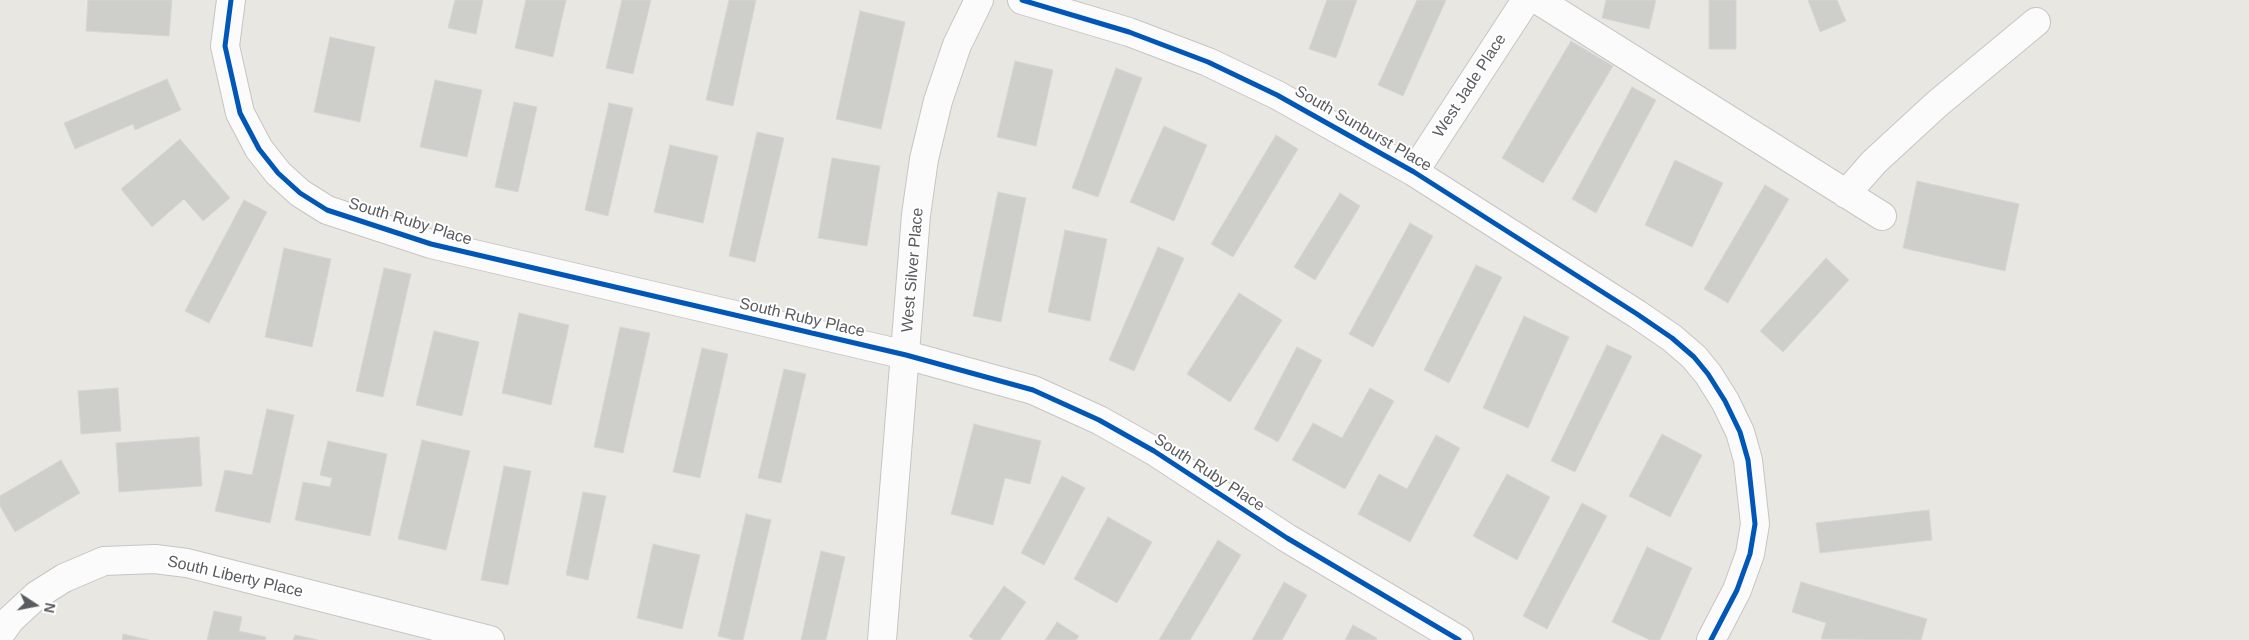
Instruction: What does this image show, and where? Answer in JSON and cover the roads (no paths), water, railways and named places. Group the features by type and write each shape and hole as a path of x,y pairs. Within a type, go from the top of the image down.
{"street":[{"name":"South Ruby Place","path":"231,0 225,46 240,113 259,149 278,173 300,193 327,210 431,244 906,355 1033,390 1099,420 1154,451 1288,538 1459,640"},
{"name":"West Silver Place","path":"882,640 916,216 924,159 938,101 954,54 979,0"},
{"name":"South Sunburst Place","path":"1022,0 1130,32 1208,62 1277,95 1414,172 1637,314 1672,338 1694,357 1708,374 1725,401 1740,432 1748,460 1755,524 1750,554 1737,590 1711,640"},
{"name":"West Jade Place","path":"1414,172 1526,0"},
{"path":"1538,0 1882,216"},
{"path":"1846,194 1874,162 1937,104 2036,22"},
{"name":"South Liberty Place","path":"0,634 11,619 37,595 64,578 104,561 155,559 187,563 490,640"}]}
